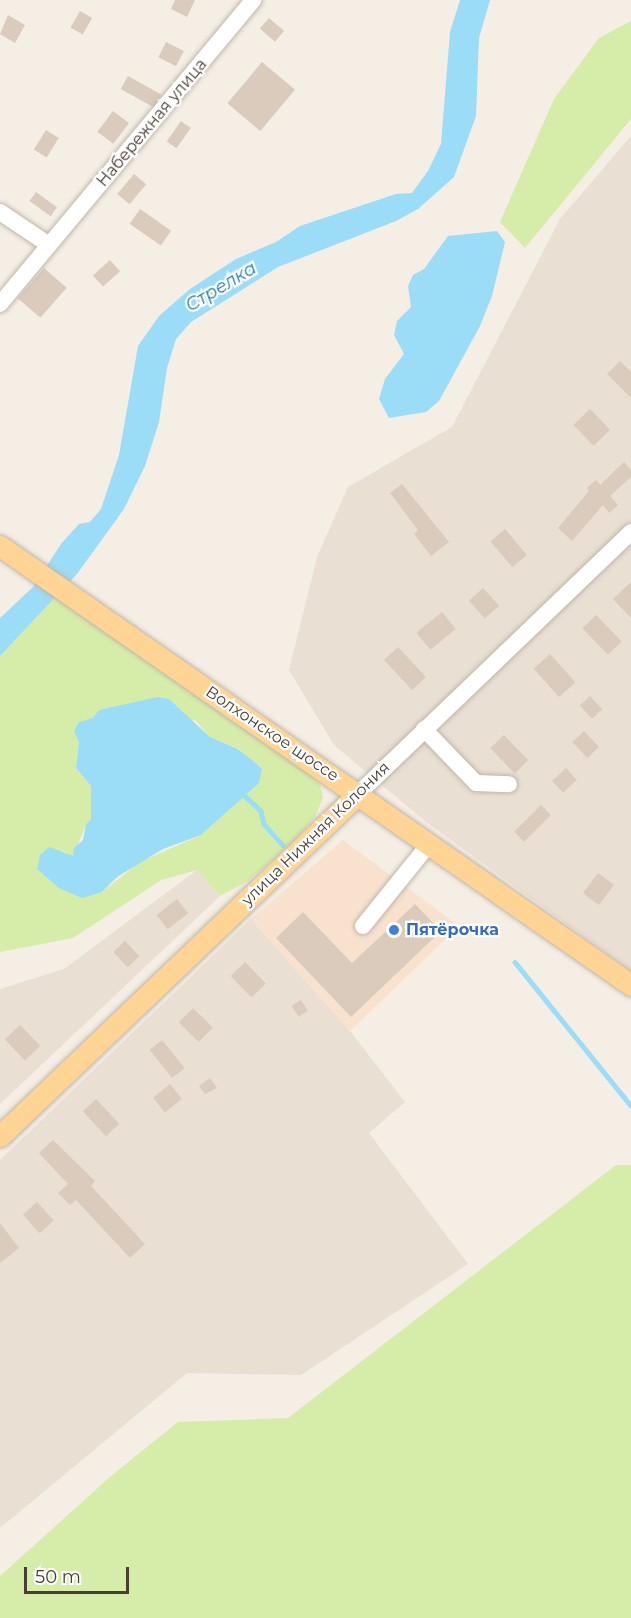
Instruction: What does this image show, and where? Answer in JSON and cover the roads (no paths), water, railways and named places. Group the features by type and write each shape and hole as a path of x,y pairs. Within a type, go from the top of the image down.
{"main road":[{"name":"Волхонское шоссе","path":"0,546 359,793 631,985"},
{"name":"улица Нижняя Колония","path":"0,1136 359,793"}],"street":[{"name":"Набережная улица","path":"0,304 253,0"},
{"path":"0,212 49,245"},
{"name":"улица Нижняя Колония","path":"359,793 631,532"},
{"path":"424,729 476,783 508,784"},
{"path":"363,926 430,843"}],"water":[{"name":"Стрелка","path":"460,0 490,0 479,38 476,116 454,177 418,209 396,221 278,267 191,322 176,339 167,368 159,422 145,466 124,509 77,574 0,656 0,618 33,587 61,544 79,524 90,522 101,509 119,455 138,346 159,316 190,289 236,259 276,242 300,226 396,194 412,193 428,171 441,144 450,32"},
{"path":"497,231 505,242 492,296 480,326 439,401 426,412 389,418 379,399 385,379 404,354 394,335 397,321 411,307 408,286 413,275 424,269 448,236"},
{"path":"158,697 169,699 210,737 238,749 252,760 262,769 259,783 201,835 163,849 117,877 102,892 82,898 59,888 37,869 40,855 49,847 73,856 74,848 83,840 86,824 91,820 91,786 76,768 79,742 74,731 79,722 93,718 99,710"}],"waterway":[{"path":"244,795 261,811 264,824 283,845"},
{"path":"515,962 631,1106"}],"place":[{"name":"Пятёрочка","path":"394,930"}]}
